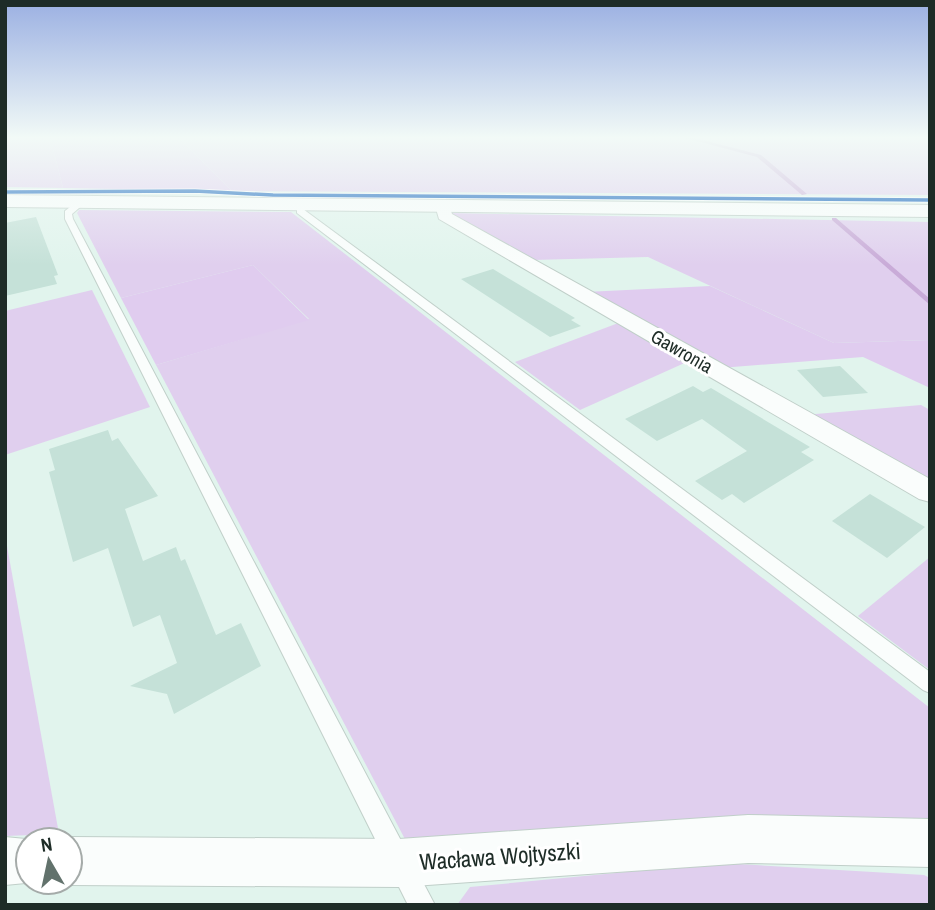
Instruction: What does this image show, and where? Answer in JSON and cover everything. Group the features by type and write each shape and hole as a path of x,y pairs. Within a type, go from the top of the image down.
{"street":[{"path":"5,201 930,211"},
{"name":"Gawronia","path":"443,205 445,216 930,492"},
{"name":"Wacława Wojtyszki","path":"84,861 399,863 748,839 930,843"}],"lane":[{"path":"82,202 68,213 69,219 422,905"},
{"path":"300,211 930,684"}],"shaded area":[{"path":"5,179 61,179 63,188 5,187"},
{"path":"61,179 220,179 232,191 63,188"},
{"path":"220,179 930,179 930,195 232,191"},
{"path":"79,210 291,212 930,708 930,821 407,843 156,365 309,319 253,265 121,298 77,213"},
{"path":"448,213 930,222 930,340 834,343 648,257 533,260"},
{"path":"253,265 309,320 156,365 121,298"},
{"path":"710,286 834,343 930,340 930,388 863,357 720,368 585,292"},
{"path":"92,290 150,407 5,455 5,311"},
{"path":"621,322 689,361 580,410 515,362"},
{"path":"921,405 930,410 930,486 804,415"},
{"path":"5,535 58,826 14,826 14,836 5,836"},
{"path":"930,557 930,670 858,616"},
{"path":"721,863 924,875 930,878 930,905 457,905 470,887"}],"building":[{"path":"36,217 58,275 54,276 57,284 5,296 5,223"},
{"path":"493,269 575,318 571,320 581,326 550,337 461,279"},
{"path":"840,366 868,393 823,397 797,370"},
{"path":"693,386 703,392 711,388 810,447 801,452 814,460 744,503 732,494 722,500 695,481 747,451 702,419 657,441 625,419"},
{"path":"108,430 112,441 118,438 158,496 125,509 143,561 176,547 181,561 185,559 216,635 241,623 261,666 174,714 167,694 130,686 177,663 160,615 133,627 108,548 73,562 49,472 55,470 49,449"},
{"path":"870,494 925,527 887,558 832,521"}],"waterway":[{"path":"787,179 804,194"},
{"path":"834,219 930,303"}],"cycle path":[{"path":"5,192 195,191 273,195 930,200"}]}
